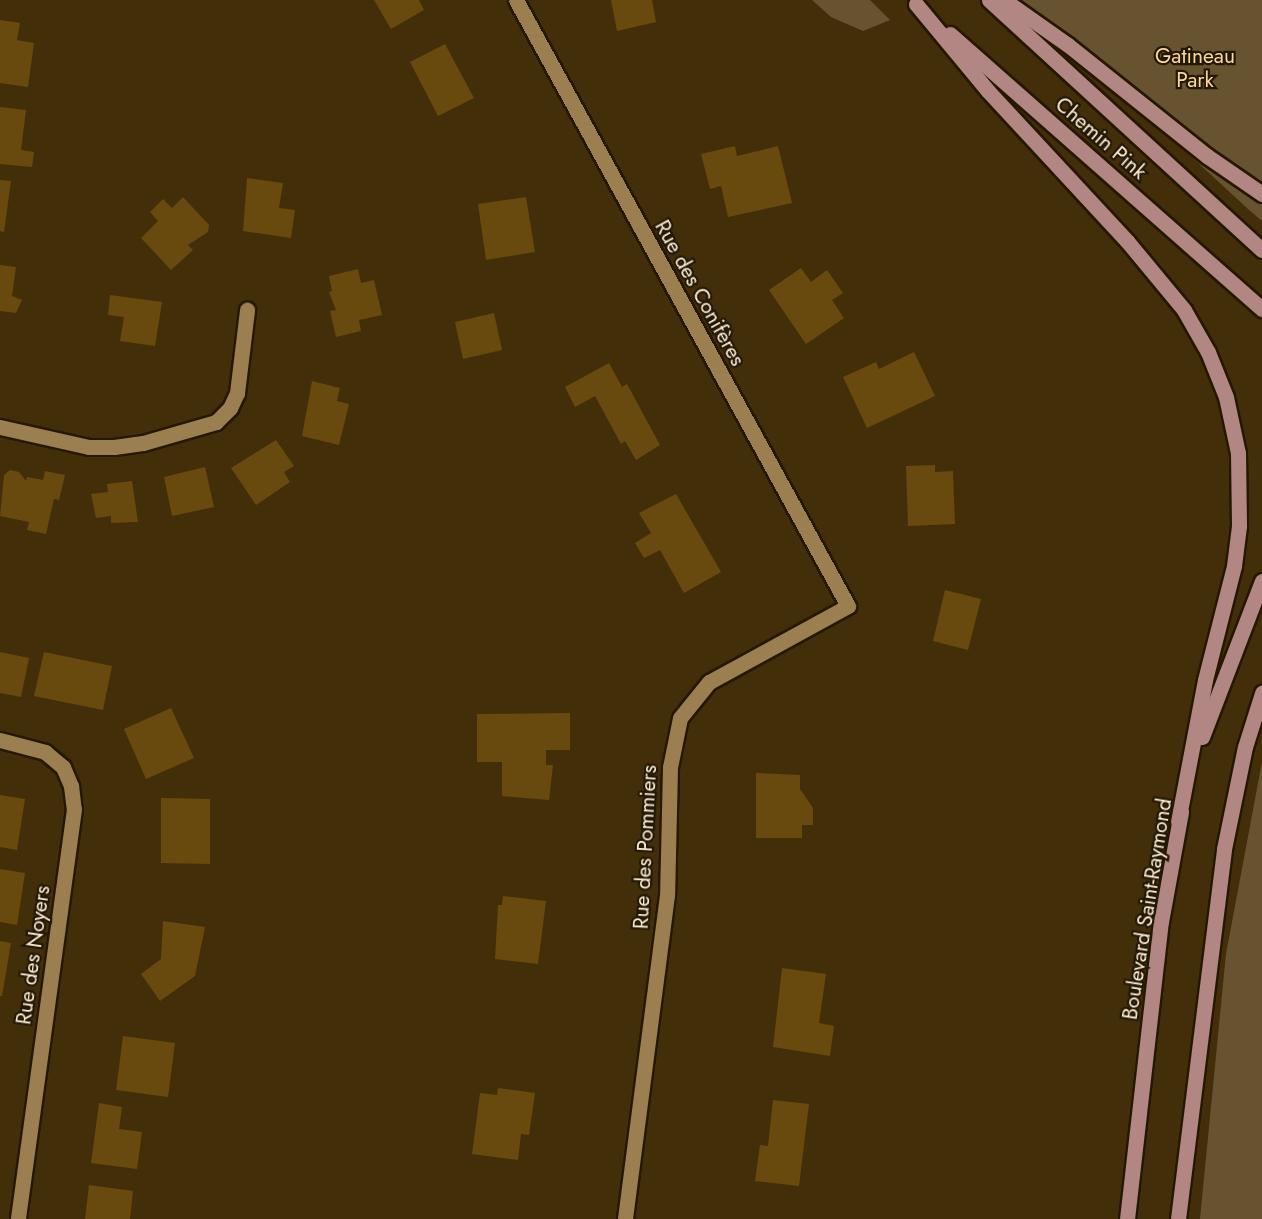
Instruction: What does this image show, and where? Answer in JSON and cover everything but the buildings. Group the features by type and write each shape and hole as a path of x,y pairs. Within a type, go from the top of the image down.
{"main road":[{"name":"Chemin Pink","path":"988,0 1262,250"},
{"path":"1004,0 1068,45 1207,156 1262,194"},
{"name":"Chemin Pink","path":"914,2 1262,309"},
{"path":"914,2 988,91 1127,241 1184,310 1208,352 1226,398 1238,453 1239,526 1234,566 1205,680 1178,821"},
{"name":"Boulevard Saint-Raymond","path":"1127,1219 1161,922 1178,821 1220,684 1262,581"},
{"path":"1178,1219 1224,849 1245,747 1262,693"}],"street":[{"name":"Rue des Conifères","path":"516,0 848,606"},
{"path":"0,427 89,447 114,447 143,443 216,422 230,408 237,393 248,310"},
{"name":"Rue des Pommiers","path":"625,1219 667,896 670,767 680,718 708,682 848,606"},
{"name":"Rue des Noyers","path":"0,740 45,752 63,767 71,786 74,809 18,1219"}],"green space":[{"path":"812,0 870,0 890,20 863,31 831,17"},
{"name":"Gatineau Park","path":"1022,0 1262,0 1262,221 1248,209"},
{"path":"1262,762 1262,1219 1200,1219 1226,954"}]}
